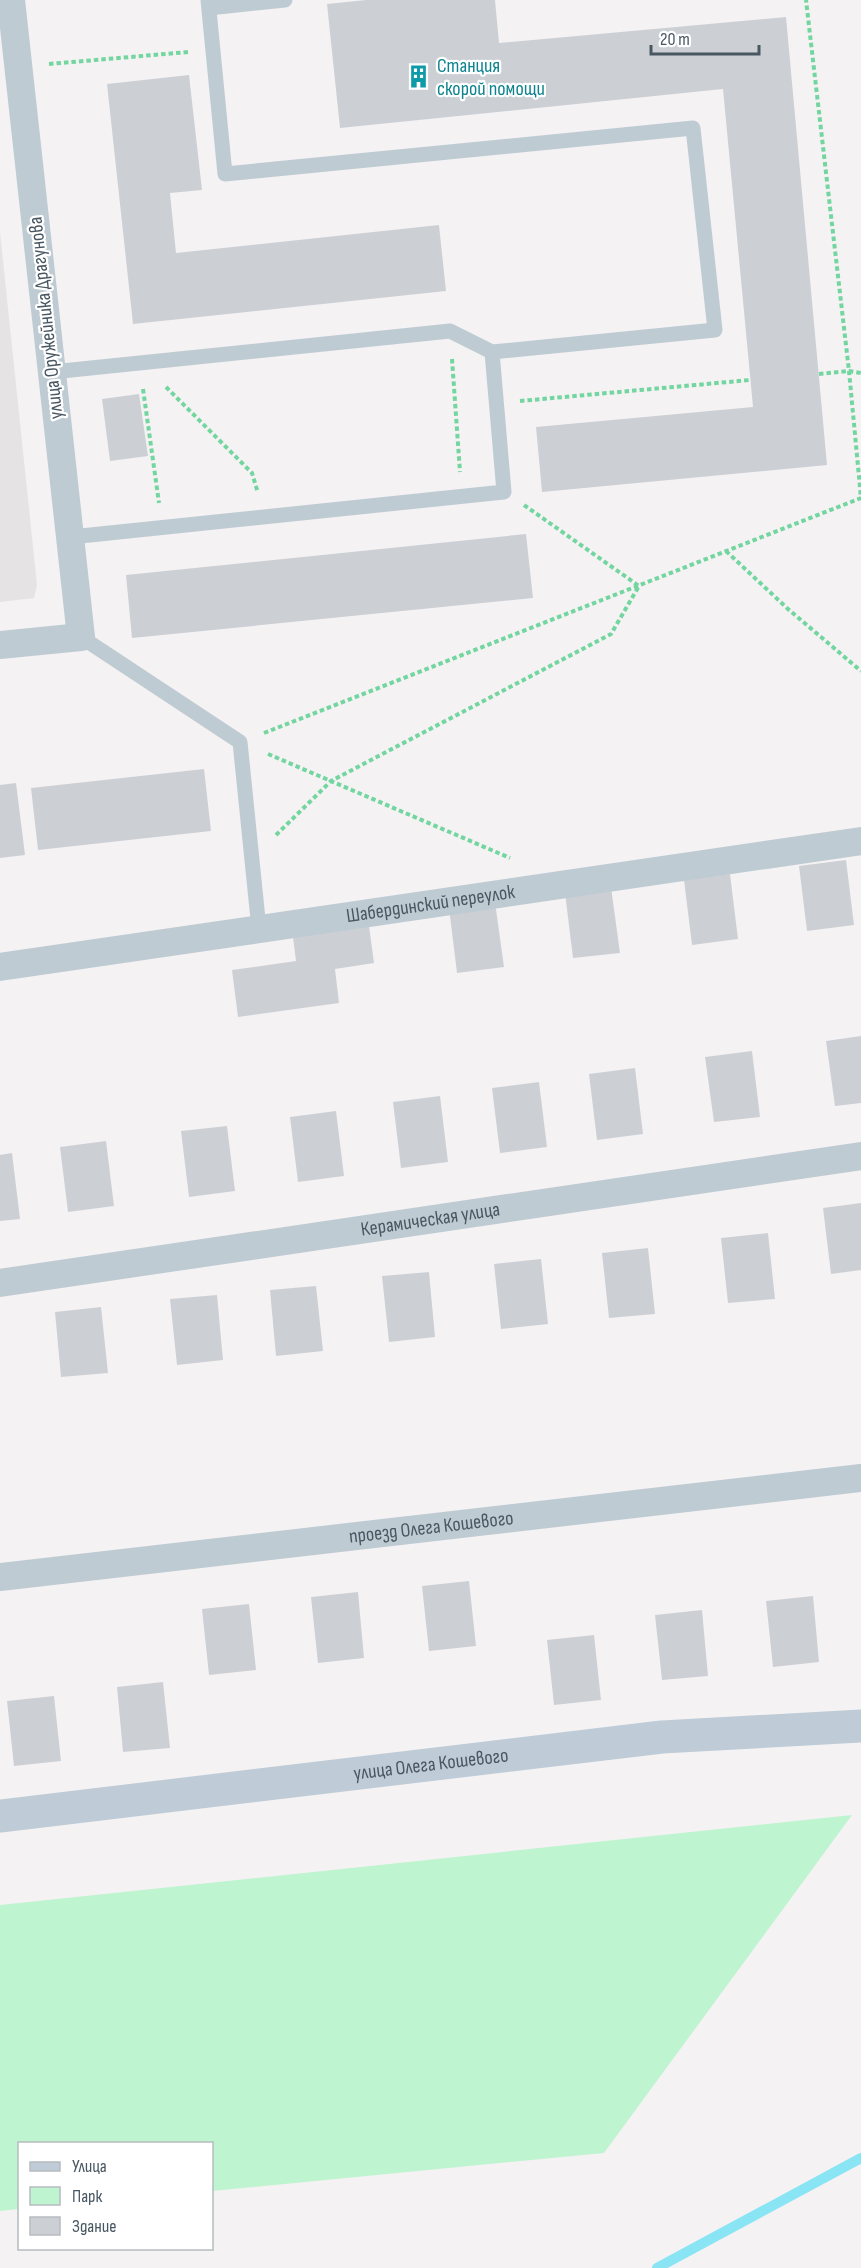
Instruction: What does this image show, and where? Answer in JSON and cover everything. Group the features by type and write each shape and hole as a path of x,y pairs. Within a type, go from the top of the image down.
{"main road":[{"name":"улица Олега Кошевого","path":"0,1816 662,1737 861,1726"}],"street":[{"name":"улица Оружейника Драгунова","path":"11,0 81,637"},
{"path":"0,645 81,637"},
{"name":"Шабердинский переулок","path":"0,967 861,841"},
{"name":"Керамическая улица","path":"0,1282 861,1156"},
{"name":"проезд Олега Кошевого","path":"0,1576 861,1478"}],"lane":[{"path":"52,372 139,361 450,330 492,352 715,330 693,128 225,174 208,4 285,0"},
{"path":"71,537 504,492 492,352"},
{"path":"81,637 240,742 258,929"}],"path":[{"path":"240,742 861,498 849,371 806,0"},
{"path":"18,67 213,50"},
{"path":"450,330 462,496"},
{"path":"139,361 252,472 265,517"},
{"path":"139,361 163,527"},
{"path":"819,374 849,371 861,373"},
{"path":"497,403 750,380"},
{"path":"504,492 639,586"},
{"path":"726,551 788,609 861,671"},
{"path":"251,859 331,782 611,634 639,586"},
{"path":"240,742 516,861"}],"shaded area":[{"path":"0,232 37,585 34,598 0,602"}],"green space":[{"path":"852,1815 604,2153 213,2191 213,2142 18,2142 18,2209 0,2211 0,1905"}],"building":[{"path":"366,0 495,0 499,43 786,17 827,465 542,492 536,427 753,407 723,89 340,128 327,4"},
{"path":"189,75 202,190 170,193 176,253 439,225 446,291 133,324 107,84"},
{"path":"139,394 148,456 110,461 102,399"},
{"path":"526,534 533,598 132,638 126,575"},
{"path":"204,769 211,831 38,850 31,788"},
{"path":"16,783 25,855 0,858 0,785"},
{"path":"846,860 854,925 807,931 799,866"},
{"path":"730,874 738,939 692,945 684,880"},
{"path":"611,887 620,953 573,958 565,893"},
{"path":"495,902 504,967 457,973 449,908"},
{"path":"369,926 374,963 335,969 339,1003 238,1017 232,970 296,961 293,937"},
{"path":"861,1036 861,1103 835,1106 826,1041"},
{"path":"752,1051 760,1117 714,1122 705,1057"},
{"path":"635,1068 643,1134 597,1140 589,1074"},
{"path":"539,1082 547,1147 500,1153 492,1088"},
{"path":"440,1096 448,1162 401,1168 393,1102"},
{"path":"336,1111 344,1176 298,1182 290,1117"},
{"path":"227,1126 235,1191 189,1197 181,1131"},
{"path":"106,1141 114,1206 68,1212 60,1147"},
{"path":"12,1153 20,1219 0,1221 0,1155"},
{"path":"861,1203 861,1270 831,1274 823,1208"},
{"path":"768,1233 775,1299 728,1303 721,1238"},
{"path":"648,1248 655,1314 609,1318 602,1253"},
{"path":"541,1259 548,1324 501,1329 494,1264"},
{"path":"429,1272 435,1337 389,1342 382,1276"},
{"path":"316,1286 323,1351 276,1356 270,1290"},
{"path":"217,1295 223,1360 177,1365 170,1299"},
{"path":"101,1307 108,1373 61,1377 55,1312"},
{"path":"469,1581 476,1646 429,1651 422,1586"},
{"path":"358,1592 364,1658 318,1663 311,1597"},
{"path":"813,1596 819,1662 773,1667 766,1601"},
{"path":"249,1604 256,1670 209,1675 202,1609"},
{"path":"702,1610 708,1676 662,1680 655,1615"},
{"path":"594,1635 601,1700 554,1705 547,1640"},
{"path":"163,1682 170,1748 123,1752 117,1687"},
{"path":"54,1696 61,1761 14,1766 7,1701"}],"waterway":[{"path":"657,2268 861,2158"}],"place":[{"name":"Станция скорой помощи","path":"419,77"}]}
